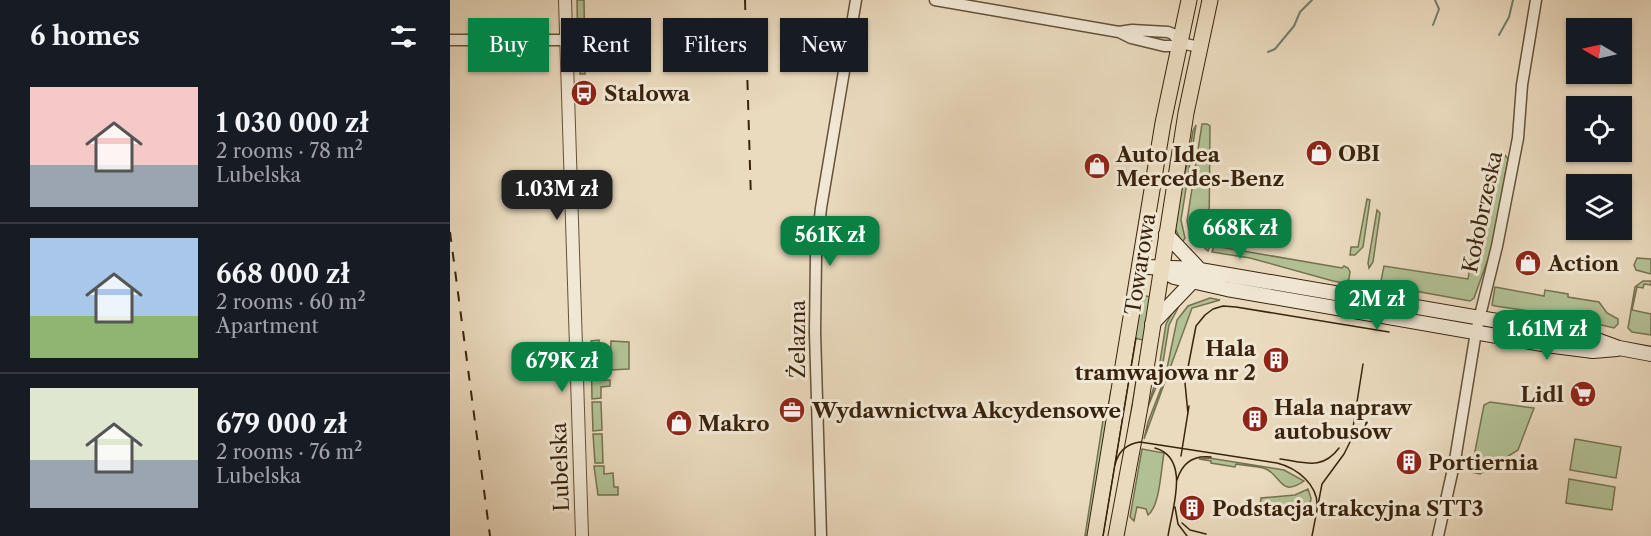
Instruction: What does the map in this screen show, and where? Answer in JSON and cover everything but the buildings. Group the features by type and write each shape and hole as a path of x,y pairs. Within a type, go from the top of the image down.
{"main road":[{"name":"Towarowa","path":"1116,536 1140,407 1186,113 1210,0"},
{"name":"Towarowa","path":"1095,536 1162,131 1188,6"},
{"path":"1166,234 1200,270"},
{"path":"1140,266 1200,270 1480,317 1586,336 1619,348 1651,354"},
{"path":"1160,269 1174,277 1192,282 1476,332 1593,351 1619,348"},
{"path":"1152,324 1192,282"}],"street":[{"name":"Lubelska","path":"565,0 565,18"},
{"name":"Żelazna","path":"821,536 816,370 816,256 821,208 856,0"},
{"path":"935,0 1119,32 1131,38 1164,46 1180,43 1200,47"},
{"name":"Kołobrzeska","path":"1438,536 1455,460 1476,332 1497,246 1518,138 1522,85 1536,0"},
{"path":"1166,32 1178,24 1188,6"},
{"path":"1119,32 1132,30 1166,32 1173,34 1180,43"},
{"path":"450,40 561,40"},
{"path":"1164,46 1174,72"},
{"name":"Lubelska","path":"567,72 582,536"}],"green space":[{"path":"577,0 584,0 584,18 577,18"},
{"path":"1202,124 1210,126 1209,239 1212,239 1208,251 1190,235 1187,221"},
{"path":"1196,125 1181,220 1185,238 1182,243 1175,228 1177,204"},
{"path":"1505,155 1508,159 1493,245 1474,298 1470,301 1382,285 1384,266 1468,279 1474,242 1483,238 1499,160"},
{"path":"1367,199 1370,200 1363,247 1355,255 1350,255 1351,247 1358,247"},
{"path":"1377,210 1380,213 1373,262 1369,268 1368,263"},
{"path":"1214,246 1342,268 1344,266 1350,272 1349,279 1344,283 1333,281 1250,258 1212,252"},
{"path":"1637,258 1651,259 1651,274 1636,270 1634,265"},
{"path":"1643,281 1651,281 1651,285 1644,284 1643,288 1637,287 1632,310 1651,314 1651,335 1632,332 1628,328 1635,287"},
{"path":"1495,287 1544,296 1545,290 1568,294 1568,297 1599,302 1607,313 1618,319 1618,324 1614,328 1563,316 1495,306 1492,305"},
{"path":"1141,295 1151,297 1130,427 1143,340 1134,338"},
{"path":"1210,298 1220,300 1192,308 1144,439 1165,378 1177,320 1188,306"},
{"path":"1176,306 1178,308 1169,325 1161,375 1147,409 1158,374 1166,324"},
{"path":"599,340 601,380 610,380 610,386 601,387 601,398 592,399 591,341"},
{"path":"611,341 629,342 629,369 610,370"},
{"path":"1111,390 1112,406 1090,536 1085,536 1103,420 1107,415"},
{"path":"592,402 601,402 602,430 593,431"},
{"path":"1490,402 1534,408 1518,450 1480,474 1471,472 1484,405"},
{"path":"593,434 602,434 603,463 595,463"},
{"path":"1575,439 1621,447 1616,478 1570,470"},
{"path":"1142,449 1164,453 1155,504 1148,515 1146,509 1137,507 1134,521 1130,517"},
{"path":"1209,458 1284,470 1304,481 1296,486 1285,486 1266,469 1236,464 1235,467 1199,459"},
{"path":"594,466 604,466 604,474 613,473 614,487 618,487 618,495 598,495"},
{"path":"1569,479 1615,487 1612,510 1566,503"},
{"path":"1308,489 1311,498 1308,518 1259,511 1261,498 1295,495"}],"waterway":[{"path":"1268,52 1275,49 1294,26 1300,12 1312,0"},
{"path":"1433,25 1439,9 1435,0"},
{"path":"1499,35 1509,17 1513,0"}],"tram line":[{"path":"1188,414 1185,383 1196,326 1213,309 1223,306 1236,307 1389,332"},
{"path":"1103,536 1136,338"},
{"path":"1312,536 1322,484 1344,454 1351,440 1363,364"},
{"path":"1181,456 1189,406"},
{"path":"1115,465 1123,449 1140,442 1277,463 1285,465 1305,479 1314,492 1317,508"},
{"path":"1155,448 1166,454 1173,462 1176,473 1175,499 1168,536"},
{"path":"1280,459 1305,463 1319,462 1326,460 1339,448"},
{"path":"1177,480 1189,461 1199,457 1211,457"},
{"path":"1175,507 1178,524 1187,536"},
{"path":"1182,523 1190,530 1206,534"}],"railway":[{"path":"745,0 751,200"},
{"path":"450,232 490,536"}],"place":[{"name":"Stalowa","path":"584,93"},
{"name":"OBI","path":"1319,153"},
{"name":"Auto Idea Mercedes-Benz","path":"1097,166"},
{"name":"Action","path":"1528,263"},
{"name":"Hala tramwajowa nr 2","path":"1276,360"},
{"name":"Lidl","path":"1583,394"},
{"name":"Wydawnictwa Akcydensowe","path":"792,410"},
{"name":"Hala napraw autobusów","path":"1255,419"},
{"name":"Makro","path":"679,423"},
{"name":"Portiernia","path":"1409,462"},
{"name":"Podstacja trakcyjna STT3","path":"1192,508"}]}
